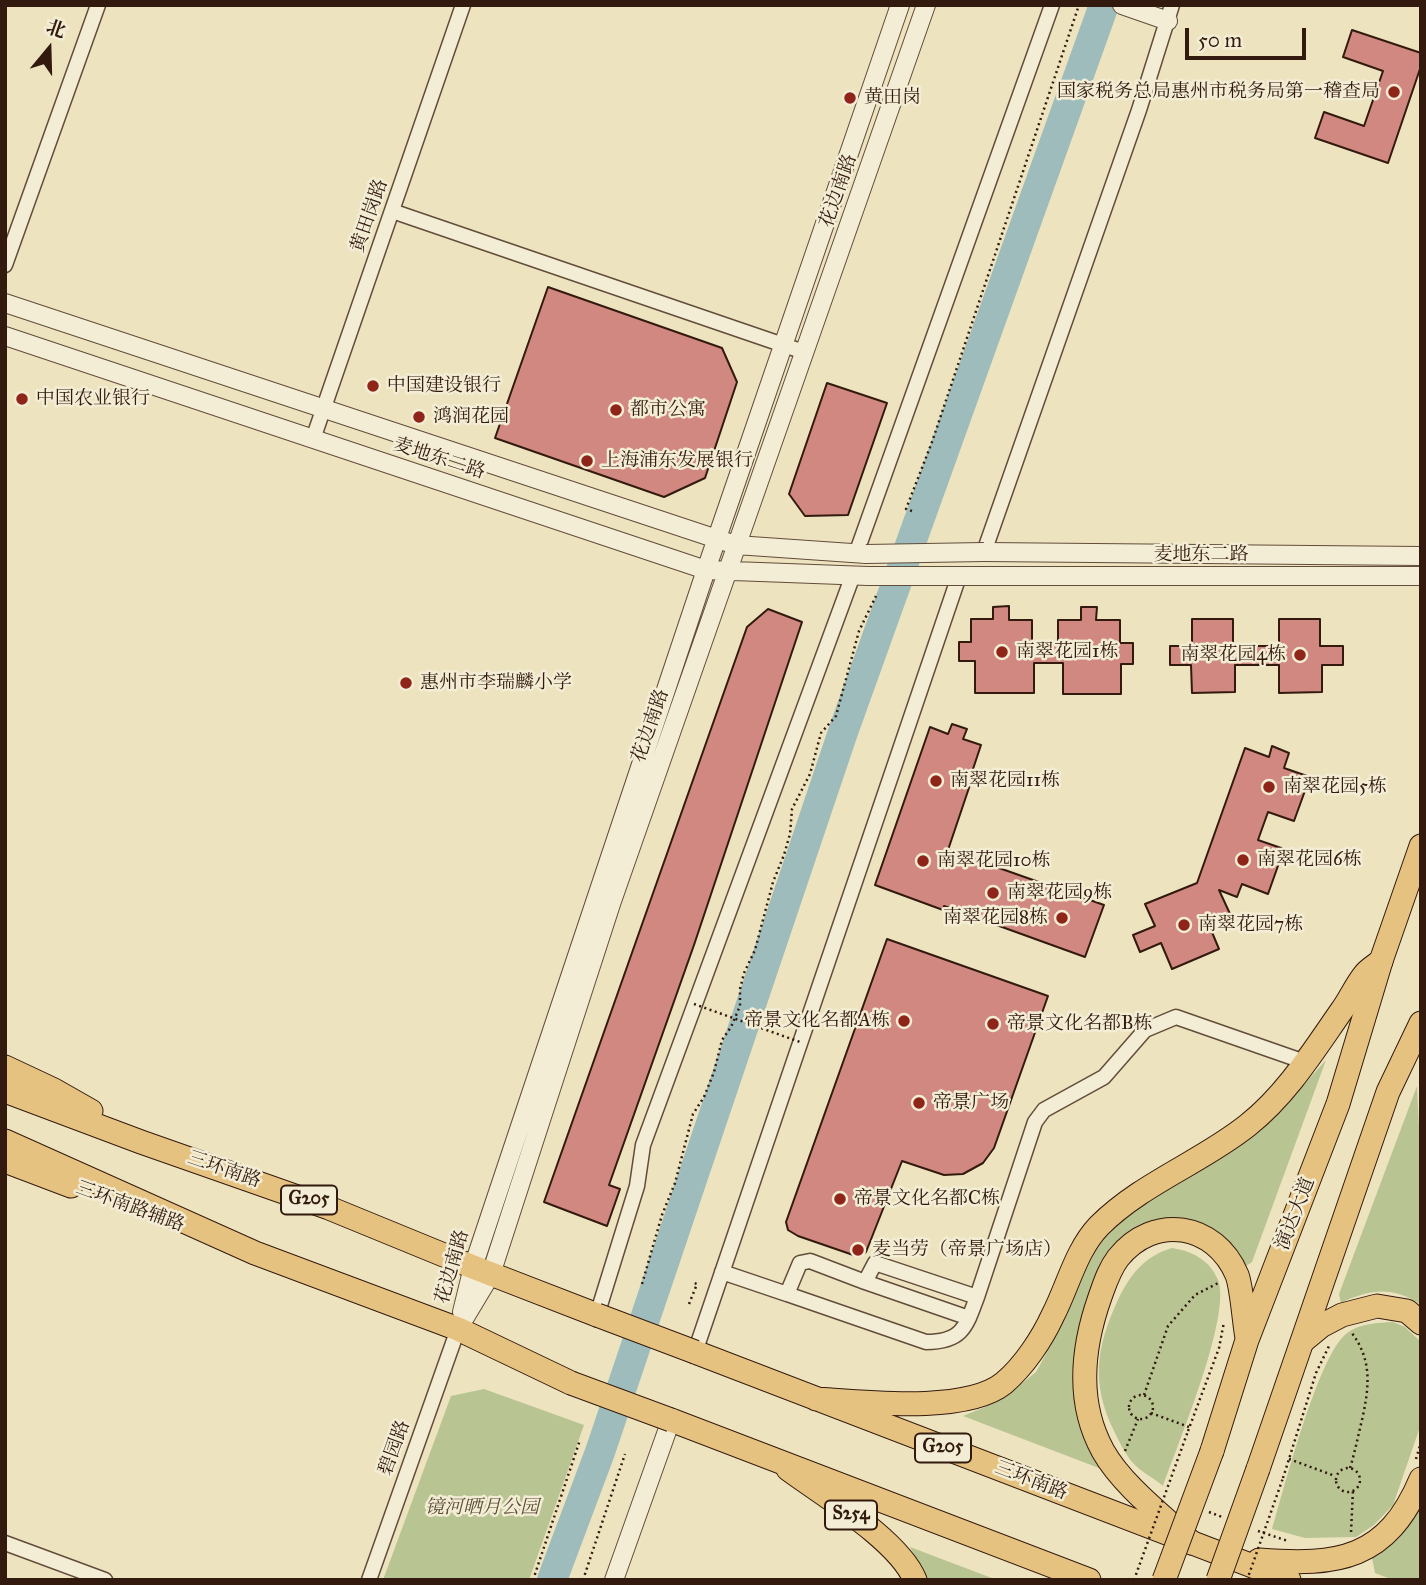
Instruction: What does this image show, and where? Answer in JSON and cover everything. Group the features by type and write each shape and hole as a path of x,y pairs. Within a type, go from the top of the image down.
{"main road":[{"name":"演达大道","path":"1164,1580 1212,1451 1247,1340 1338,1104 1381,961 1421,846"},
{"path":"816,1399 903,1404 961,1399 983,1394 1003,1384 1029,1355 1053,1317 1083,1247 1099,1226 1134,1198 1248,1125 1289,1083 1365,974 1381,961"},
{"path":"1219,1580 1388,1091 1421,1023"},
{"path":"5,1067 54,1090 141,1142"},
{"name":"三环南路","path":"5,1091 329,1208 597,1315"},
{"path":"5,1141 255,1253 458,1329 571,1382 1089,1580"},
{"name":"三环南路辅路","path":"5,1161 255,1253"},
{"path":"1192,1543 1142,1497 1102,1450 1084,1394 1086,1345 1093,1315 1107,1275 1118,1258 1132,1244 1149,1234 1181,1229 1198,1233 1213,1242 1228,1257 1240,1282 1247,1340"},
{"path":"1304,1340 1321,1326 1342,1315 1377,1306 1407,1311 1421,1323"},
{"name":"G205","path":"597,1315 695,1352"},
{"name":"三环南路","path":"695,1352 1289,1580"},
{"name":"S254","path":"777,1461 889,1543 911,1569 915,1580"},
{"path":"1233,1559 1295,1563 1354,1555 1382,1537 1412,1501 1421,1479"}],"street":[{"path":"5,265 98,5"},
{"name":"黄田岗路","path":"313,439 463,5"},
{"name":"花边南路","path":"482,1271 706,570 900,5"},
{"name":"花边南路","path":"458,1329 482,1271 926,5"},
{"path":"861,554 1052,5"},
{"path":"984,552 1139,110 1170,13 1122,5"},
{"path":"392,211 804,352"},
{"name":"麦地东二路","path":"5,303 736,545 861,554 984,552 1421,556"},
{"name":"麦地东二路","path":"5,336 706,570 860,576 1418,578"},
{"path":"597,1315 637,1186 643,1145 694,1004 860,576"},
{"path":"695,1352 959,576"},
{"path":"722,1272 926,1342 944,1342 957,1334 969,1318 1035,1122 1044,1110 1104,1077 1145,1030 1175,1017 1305,1062"},
{"path":"787,1294 800,1264 810,1261 969,1318"},
{"path":"865,1282 875,1263 977,1297"},
{"name":"碧园路","path":"369,1580 458,1329"},
{"path":"614,1580 671,1420"},
{"path":"5,1543 105,1580"}],"path":[{"path":"912,511 906,509 932,442 1079,5"},
{"path":"642,1284 662,1215 675,1183 690,1123 714,1072 722,1040 740,1006 744,973 755,950 773,883 784,855 790,834 792,809 810,774 821,733 836,716 859,631 876,596"},
{"path":"694,1004 800,1042"},
{"path":"1144,1395 1168,1326 1195,1296 1223,1280"},
{"path":"689,1304 697,1284 692,1282"},
{"path":"1347,1327 1361,1348 1369,1375 1368,1394 1350,1468"},
{"path":"1247,1580 1316,1373 1334,1338"},
{"path":"1134,1580 1219,1348"},
{"path":"1144,1395 1152,1402 1151,1413 1145,1419 1138,1419 1129,1410 1130,1402 1136,1396 1144,1395"},
{"path":"1151,1413 1189,1429"},
{"path":"1122,1458 1138,1419"},
{"path":"533,1580 580,1440"},
{"path":"583,1580 625,1454"},
{"path":"1289,1459 1336,1477"},
{"path":"1351,1543 1350,1508 1353,1490 1359,1484 1359,1476 1350,1468 1343,1468 1336,1477 1337,1484 1341,1490 1353,1490"}],"green space":[{"path":"1326,1060 1252,1262 1246,1266 1234,1246 1205,1226 1175,1218 1144,1223 1130,1230 1117,1241 1109,1253 1086,1308 1073,1366 1076,1405 1082,1428 1104,1470 963,1416 985,1407 1015,1389 1036,1372 1055,1338 1098,1242 1112,1226 1172,1182 1216,1161 1245,1142 1274,1118"},
{"path":"1417,1086 1421,1171 1421,1305 1391,1292 1372,1292 1341,1303 1339,1294"},
{"path":"1172,1248 1193,1254 1210,1267 1218,1280 1220,1297 1217,1321 1201,1381 1163,1486 1136,1466 1120,1443 1102,1397 1099,1366 1104,1335 1127,1284 1145,1262"},
{"path":"1393,1322 1405,1327 1421,1342 1421,1424 1393,1505 1374,1525 1356,1537 1305,1538 1272,1529 1303,1424 1336,1346 1347,1333 1358,1327"},
{"name":"镜河晒月公园","path":"484,1389 584,1425 529,1580 383,1580 451,1396"},
{"path":"1421,1496 1421,1580 1393,1580 1375,1573 1372,1558 1396,1534"},
{"path":"910,1547 997,1580 927,1580"}],"building":[{"name":"国家税务总局惠州市税务局第一稽查局","path":"1352,30 1421,53 1421,66 1388,163 1315,138 1324,112 1364,126 1383,71 1343,57"},
{"name":"都市公寓","path":"548,287 722,348 737,382 705,478 664,497 495,438"},
{"path":"827,383 887,403 848,515 805,516 789,494"},
{"path":"1009,606 1009,620 1032,620 1032,642 1058,642 1058,620 1081,620 1081,607 1097,607 1096,620 1120,620 1120,643 1133,643 1133,664 1121,664 1121,694 1063,694 1063,663 1034,663 1034,693 975,693 975,661 959,661 959,642 971,642 971,619 993,619 993,607"},
{"path":"768,609 802,622 694,945 609,1185 620,1189 607,1226 544,1202 747,627"},
{"path":"1192,619 1233,619 1233,646 1279,646 1279,619 1320,619 1320,646 1343,646 1343,665 1322,665 1322,692 1279,693 1279,665 1235,665 1235,692 1192,693 1191,665 1170,665 1170,646 1192,646"},
{"path":"952,724 967,729 963,739 981,745 948,850 1104,905 1085,957 944,906 943,910 875,885 930,727 948,734"},
{"path":"1272,746 1289,753 1284,768 1310,777 1294,821 1268,812 1258,840 1284,849 1268,894 1242,884 1237,897 1219,890 1231,916 1209,925 1219,949 1172,969 1161,943 1140,952 1133,935 1155,926 1145,904 1197,883 1245,748 1269,757"},
{"name":"帝景广场","path":"887,939 1048,996 994,1148 983,1163 963,1174 944,1175 902,1161 866,1252 859,1257 798,1236 788,1230 786,1222"}],"waterway":[{"path":"552,1580 600,1452 843,732 1104,5"}],"place":[{"name":"国家税务总局惠州市税务局第一稽查局","path":"1394,92"},
{"name":"黄田岗","path":"850,98"},
{"name":"中国建设银行","path":"373,386"},
{"name":"中国农业银行","path":"22,399"},
{"name":"都市公寓","path":"616,410"},
{"name":"鸿润花园","path":"419,417"},
{"name":"上海浦东发展银行","path":"587,461"},
{"name":"南翠花园1栋","path":"1002,652"},
{"name":"南翠花园4栋","path":"1300,655"},
{"name":"惠州市李瑞麟小学","path":"406,683"},
{"name":"南翠花园11栋","path":"936,781"},
{"name":"南翠花园5栋","path":"1269,787"},
{"name":"南翠花园6栋","path":"1243,860"},
{"name":"南翠花园10栋","path":"923,861"},
{"name":"南翠花园9栋","path":"993,893"},
{"name":"南翠花园8栋","path":"1062,918"},
{"name":"南翠花园7栋","path":"1184,925"},
{"name":"帝景文化名都A栋","path":"904,1021"},
{"name":"帝景文化名都B栋","path":"993,1024"},
{"name":"帝景广场","path":"919,1103"},
{"name":"帝景文化名都C栋","path":"840,1199"},
{"name":"麦当劳（帝景广场店）","path":"858,1250"}]}
